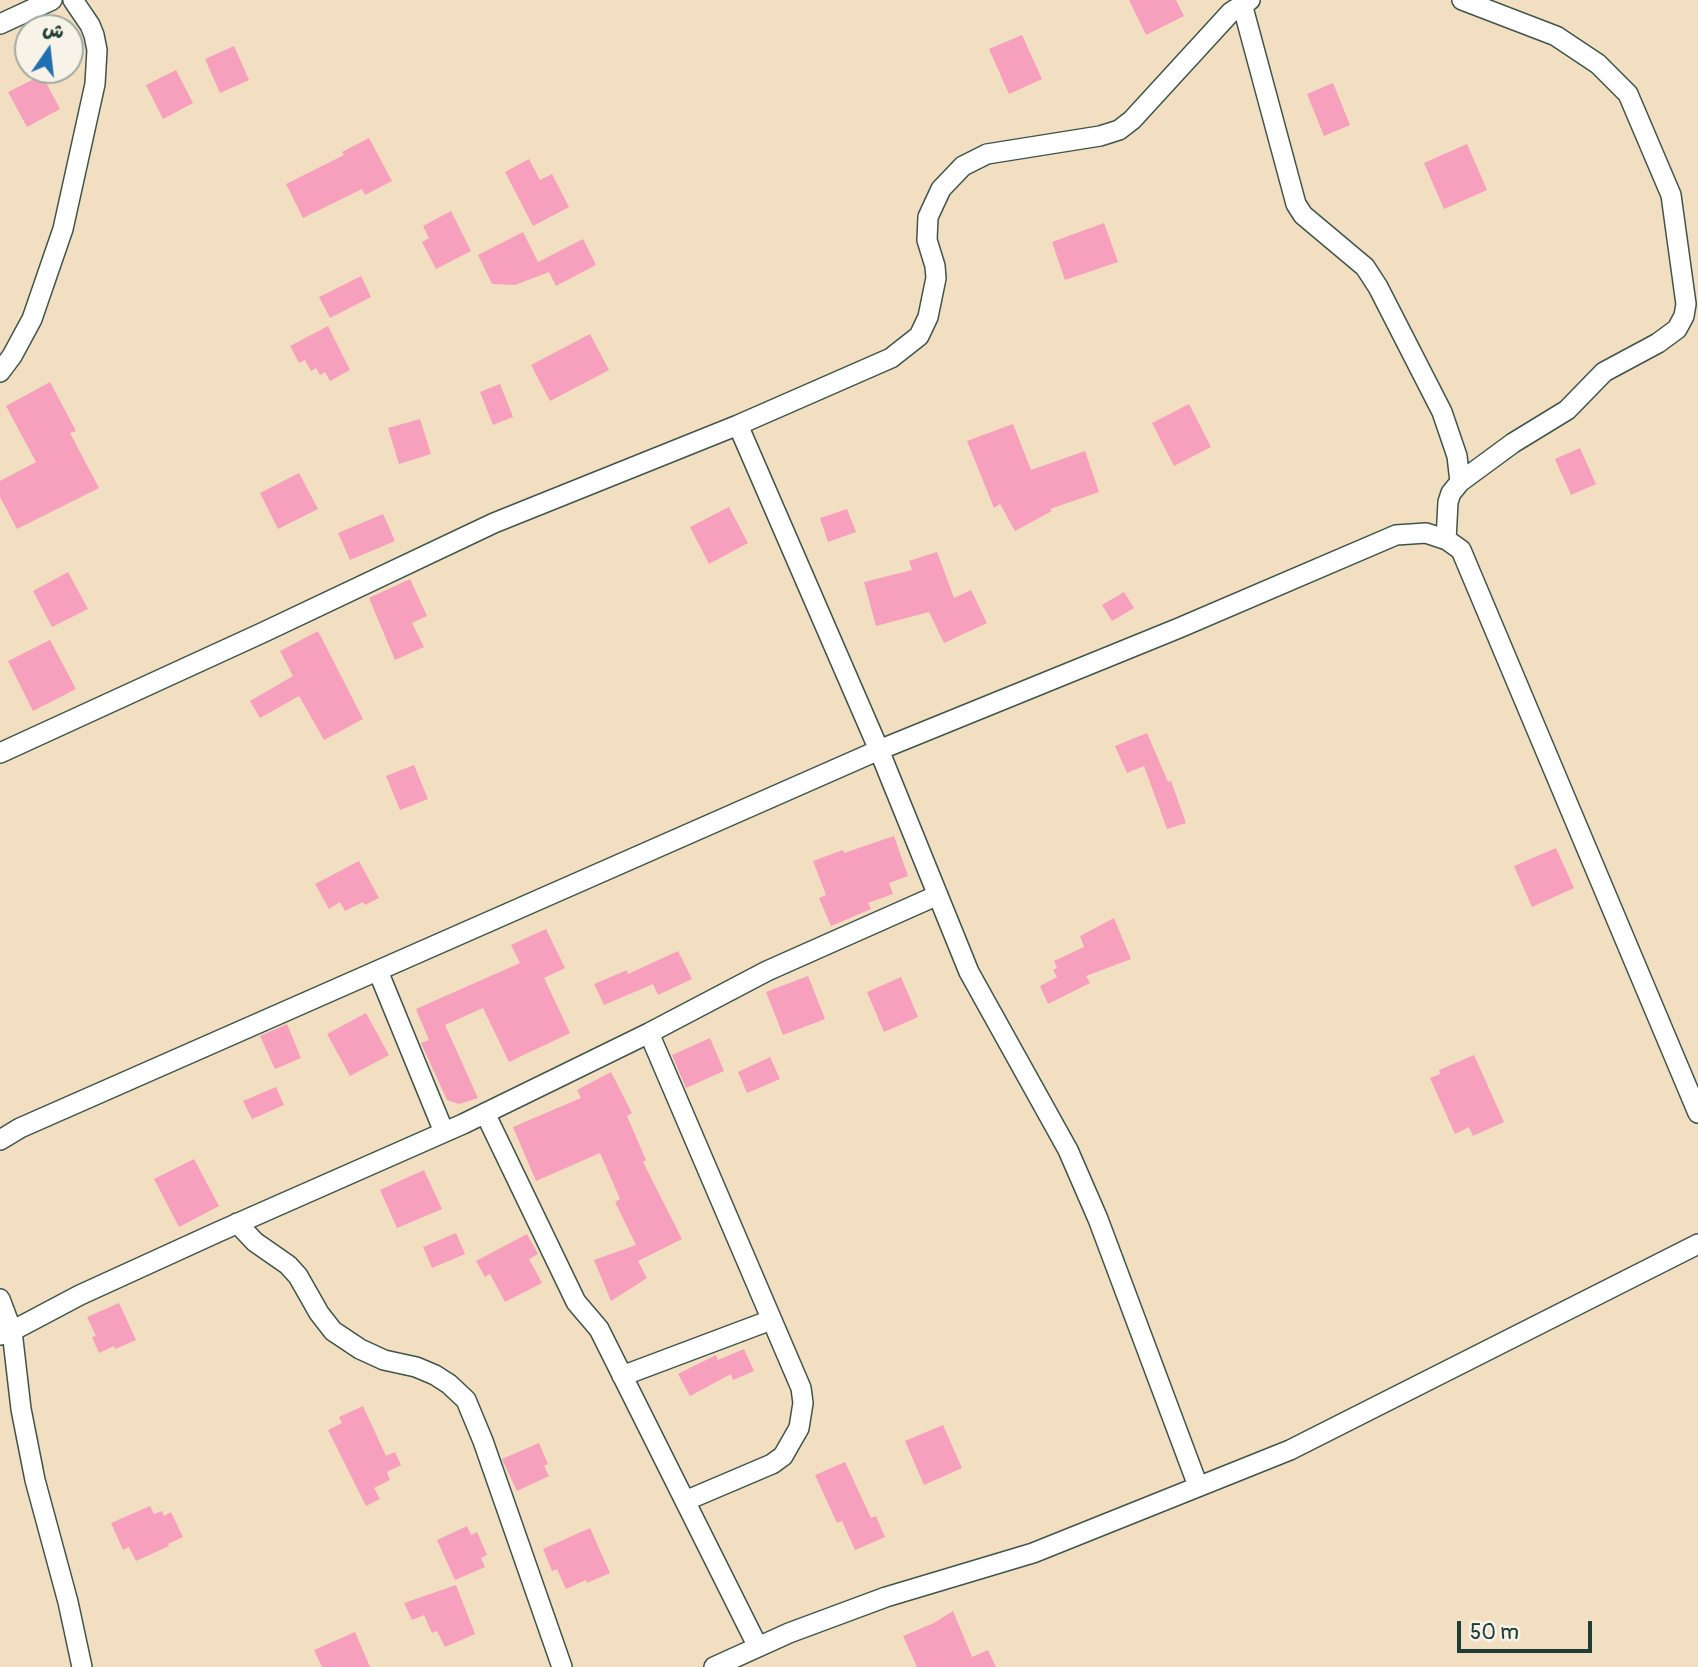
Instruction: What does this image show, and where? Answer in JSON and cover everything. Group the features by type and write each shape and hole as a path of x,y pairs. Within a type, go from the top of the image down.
{"street":[{"path":"0,24 52,0"},
{"path":"0,372 32,319 63,229 95,84 97,50 94,35 73,0"},
{"path":"1446,540 1448,502 1460,482 1513,443 1567,410 1604,372 1658,343 1677,329 1684,316 1686,304 1671,195 1628,94 1598,64 1556,36 1462,0"},
{"path":"0,753 494,523 738,425 891,358 919,336 928,317 936,278 927,240 928,217 942,190 963,166 988,154 1100,136 1119,130 1132,120 1231,12 1245,1 1296,204 1303,215 1365,267 1378,287 1442,412 1457,456 1460,482"},
{"path":"738,425 879,750 969,972 1068,1150 1098,1219 1198,1486"},
{"path":"0,1140 20,1128 879,750 1180,628 1396,535 1426,533 1446,540 1461,550 1698,1113"},
{"path":"6,1333 80,1295 485,1113 649,1033 767,971 938,895"},
{"path":"378,971 444,1132"},
{"path":"649,1033 801,1388 803,1403 799,1428 783,1456 772,1464 685,1501"},
{"path":"485,1113 576,1303 599,1329 758,1647"},
{"path":"237,1223 255,1242 288,1265 298,1276 319,1313 333,1331 360,1349 384,1360 416,1367 435,1375 466,1400 483,1441 562,1667"},
{"path":"724,1665 789,1633 886,1597 1033,1553 1290,1450 1698,1244"},
{"path":"0,1299 35,1480 68,1602 82,1667"},
{"path":"622,1376 771,1320"}],"building":[{"path":"1129,0 1176,0 1184,16 1146,35"},
{"path":"1022,35 1042,79 1009,94 989,49"},
{"path":"234,46 249,80 220,93 205,59"},
{"path":"176,70 193,103 163,119 146,85"},
{"path":"1333,83 1350,125 1324,136 1307,94"},
{"path":"24,84 47,84 60,109 27,127 8,92"},
{"path":"369,138 392,181 365,195 362,189 303,218 286,184 344,155 342,152"},
{"path":"1467,144 1487,190 1444,209 1424,163"},
{"path":"529,159 540,180 552,174 569,207 533,226 505,172"},
{"path":"451,211 471,251 436,269 422,242 429,238 423,226"},
{"path":"1104,223 1118,262 1065,280 1052,242"},
{"path":"523,232 538,262 583,239 596,265 556,286 549,272 515,285 492,284 478,255"},
{"path":"361,276 371,297 330,318 319,297"},
{"path":"328,326 350,370 330,381 325,372 320,375 316,368 311,371 305,360 299,363 290,346"},
{"path":"590,334 609,370 550,401 531,365"},
{"path":"50,382 76,431 70,433 99,488 17,529 0,497 0,481 36,462 6,406"},
{"path":"500,384 513,417 493,425 480,392"},
{"path":"1189,404 1211,447 1174,466 1152,423"},
{"path":"420,419 431,454 399,464 388,428"},
{"path":"1013,424 1031,470 1085,451 1099,492 1050,509 1052,511 1015,531 1000,504 994,508 967,441"},
{"path":"1580,448 1596,484 1571,495 1555,459"},
{"path":"299,473 318,509 278,529 260,493"},
{"path":"729,507 748,543 709,564 690,527"},
{"path":"847,509 856,532 828,542 820,518"},
{"path":"383,514 395,541 350,560 338,533"},
{"path":"937,552 954,598 971,590 987,623 944,643 929,612 876,626 864,582 912,570 909,561"},
{"path":"68,572 88,609 52,627 33,591"},
{"path":"410,579 427,616 412,623 424,647 395,660 369,598"},
{"path":"1124,592 1134,608 1112,621 1102,605"},
{"path":"318,631 363,719 324,740 299,696 260,718 250,701 293,676 280,651"},
{"path":"50,640 76,689 33,711 8,661"},
{"path":"1147,733 1168,782 1171,781 1186,823 1167,829 1144,766 1127,773 1115,746"},
{"path":"414,765 428,799 400,810 386,776"},
{"path":"894,836 908,876 889,883 893,894 868,903 871,909 831,926 819,898 826,895 813,861"},
{"path":"1556,848 1574,888 1532,907 1514,866"},
{"path":"359,861 379,898 345,911 340,902 329,909 315,884"},
{"path":"1114,918 1131,959 1086,976 1090,983 1048,1004 1040,986 1057,977 1053,970 1057,968 1054,961 1084,947 1080,936"},
{"path":"546,929 565,968 544,978 570,1033 509,1062 483,1008 445,1025 478,1098 459,1104 447,1100 421,1043 429,1040 416,1009 520,963 511,945"},
{"path":"678,951 692,979 658,995 653,984 604,1005 594,984 627,970 628,974"},
{"path":"808,976 825,1019 783,1035 766,992"},
{"path":"901,977 918,1017 884,1032 867,992"},
{"path":"366,1013 389,1055 350,1076 327,1034"},
{"path":"287,1024 301,1058 275,1069 260,1036"},
{"path":"710,1038 724,1071 686,1088 672,1055"},
{"path":"1474,1055 1504,1122 1473,1136 1469,1127 1455,1134 1430,1078 1440,1074 1439,1070"},
{"path":"770,1057 780,1079 747,1093 738,1072"},
{"path":"611,1072 632,1113 627,1116 646,1160 643,1162 682,1239 638,1261 647,1278 611,1301 594,1260 636,1245 615,1202 620,1199 600,1153 536,1181 513,1127 581,1098 577,1090"},
{"path":"276,1087 284,1105 252,1119 243,1101"},
{"path":"194,1159 219,1206 179,1227 154,1179"},
{"path":"424,1170 442,1209 397,1228 380,1190"},
{"path":"456,1233 465,1254 432,1268 423,1247"},
{"path":"527,1234 538,1254 529,1259 542,1283 505,1302 490,1274 485,1277 476,1261"},
{"path":"119,1303 136,1340 99,1353 92,1337 96,1336 87,1317"},
{"path":"744,1349 754,1371 733,1380 731,1374 690,1396 678,1374 716,1355 718,1360"},
{"path":"363,1406 386,1456 395,1452 401,1465 387,1472 390,1480 374,1488 380,1499 366,1506 328,1430 342,1423 339,1417"},
{"path":"943,1425 962,1468 924,1485 905,1441"},
{"path":"539,1443 548,1464 544,1466 549,1476 517,1491 502,1459"},
{"path":"845,1462 871,1518 876,1516 885,1537 855,1550 842,1521 837,1523 815,1475"},
{"path":"150,1506 154,1514 162,1511 164,1516 171,1512 183,1537 136,1561 129,1547 123,1550 111,1523"},
{"path":"467,1526 471,1535 477,1532 487,1555 481,1558 485,1567 455,1580 437,1540"},
{"path":"590,1528 610,1573 566,1589 557,1569 552,1571 543,1549"},
{"path":"456,1585 475,1634 445,1647 437,1631 432,1633 424,1615 412,1620 404,1603"},
{"path":"953,1611 972,1657 988,1650 996,1667 917,1667 903,1636 934,1623"},
{"path":"355,1632 370,1667 322,1667 314,1650"}]}
